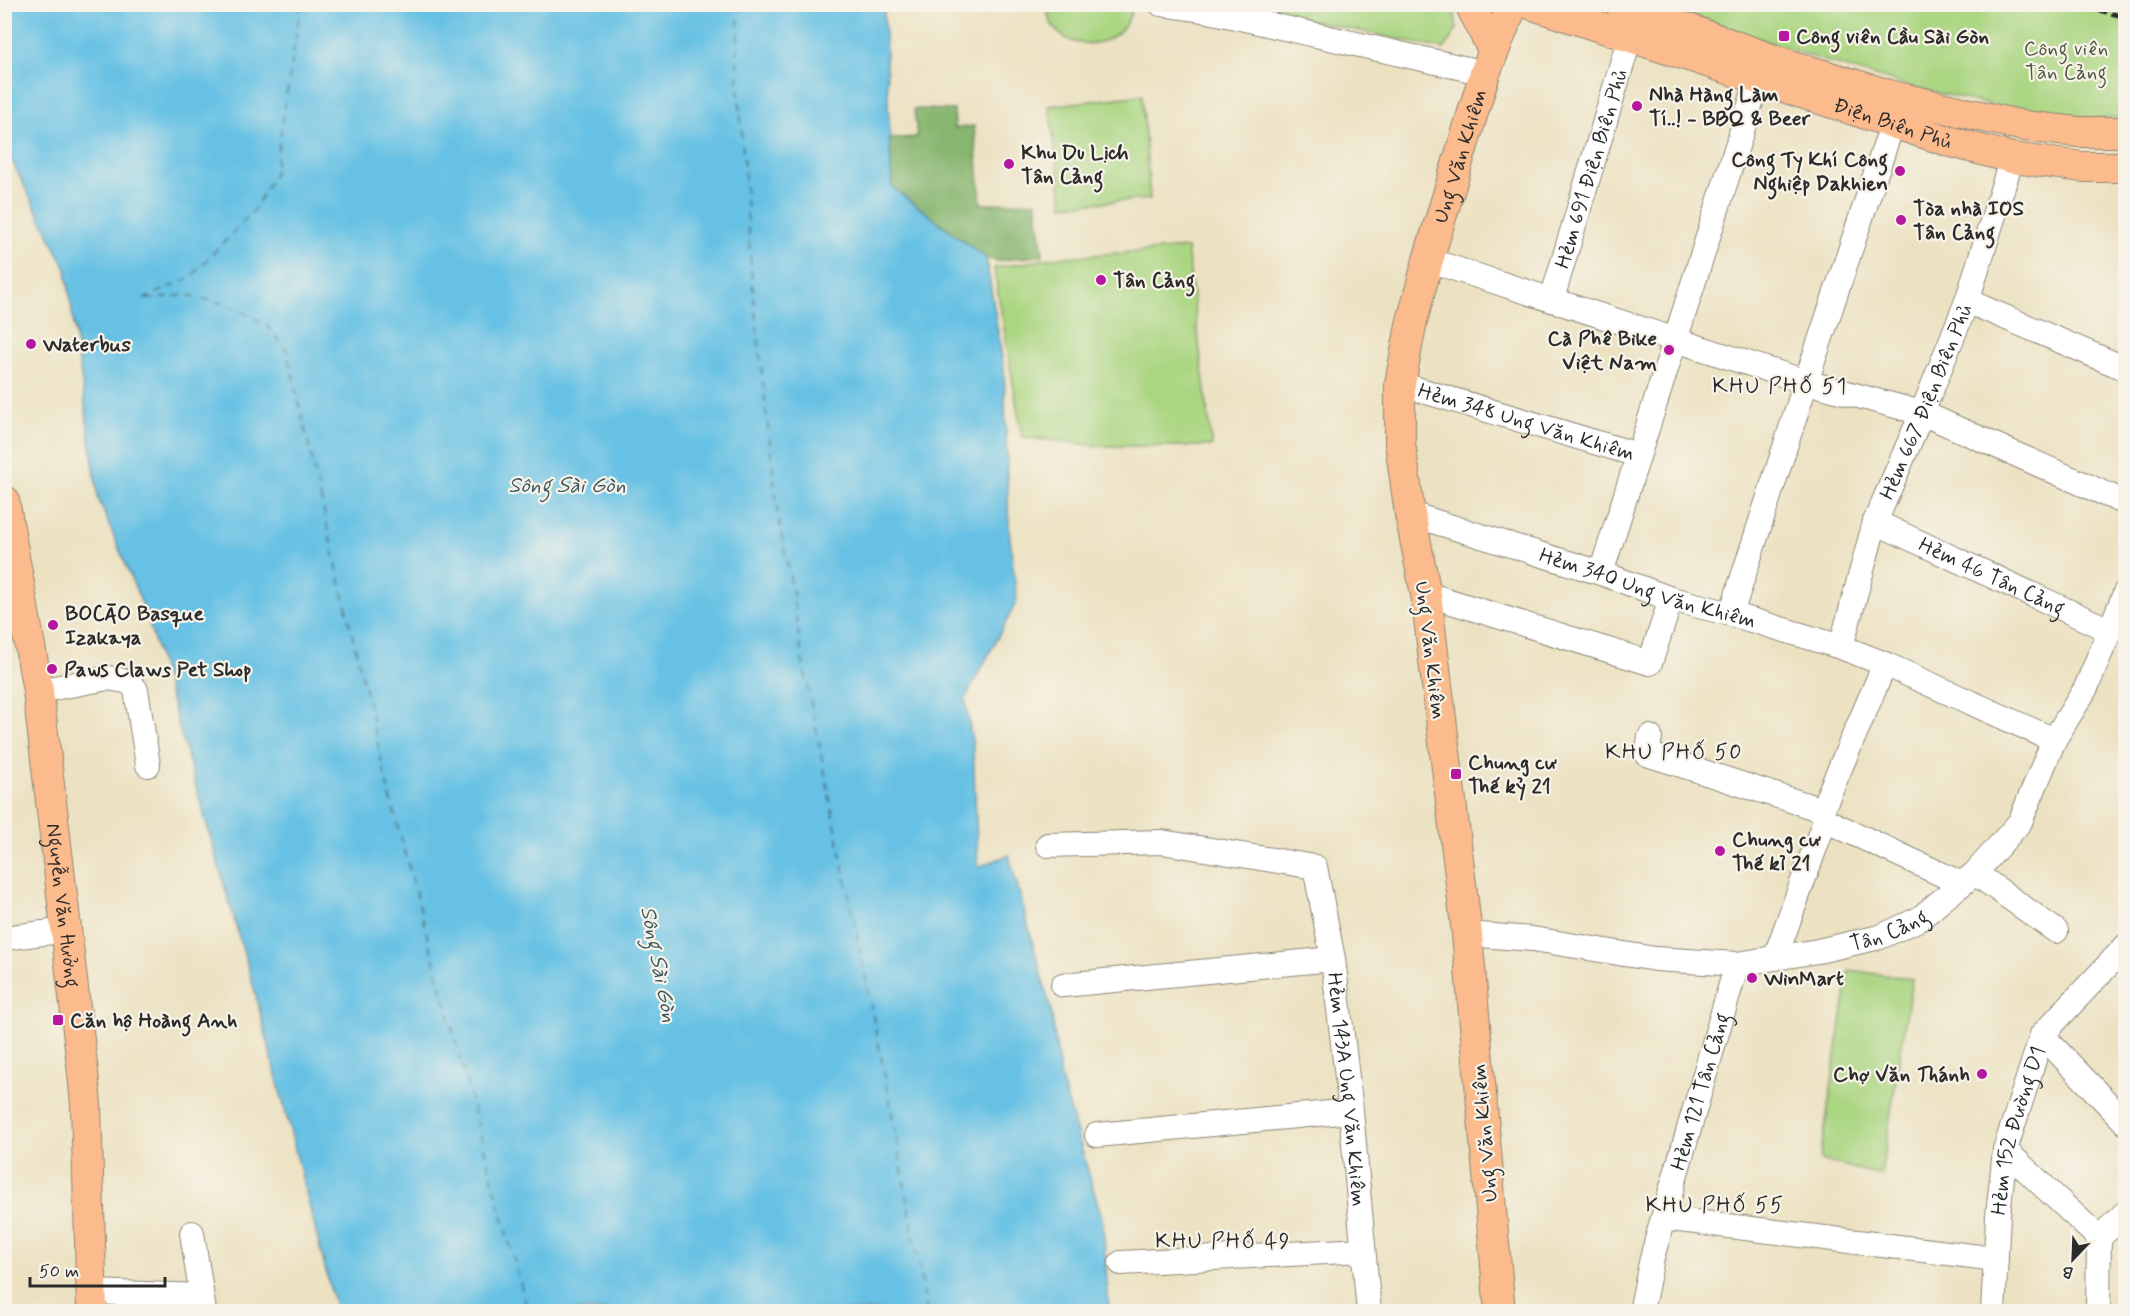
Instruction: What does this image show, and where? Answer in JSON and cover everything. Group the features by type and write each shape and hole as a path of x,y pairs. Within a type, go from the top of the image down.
{"main road":[{"path":"1470,4 1489,62"},
{"name":"Ung Văn Khiêm","path":"1500,1311 1467,934 1426,594 1410,514 1400,443 1400,384 1411,325 1428,260 1489,62 1513,4"},
{"name":"Điện Biên Phủ","path":"1530,4 1892,125 2012,158 2083,167 2126,167"},
{"name":"Điện Biên Phủ","path":"1620,4 1774,60 1893,96 2024,126 2078,132 2126,132"},
{"name":"Nguyễn Văn Hưởng","path":"4,500 38,691 67,930 86,1105 93,1302"}],"street":[{"path":"1161,4 1212,8 1489,62"},
{"name":"Hẻm 691 Điện Biên Phủ","path":"1552,299 1630,37"},
{"path":"1638,455 1758,80"},
{"path":"1731,614 1892,125"},
{"name":"Hẻm 667 Điện Biên Phủ","path":"1841,646 1875,522 1967,302 2012,158"},
{"path":"1428,260 1806,382 1922,413 2126,503"},
{"path":"1967,302 2126,369"},
{"name":"Hẻm 348 Ung Văn Khiêm","path":"1400,384 1638,455 1601,573"},
{"name":"Hẻm 340 Ung Văn Khiêm","path":"1410,514 1601,573 1671,599 1841,646 2054,740"},
{"name":"Hẻm 46 Tân Cảng","path":"1875,522 2109,630"},
{"name":"Tân Cảng","path":"1467,934 1533,939 1655,959 1737,964 1818,951 1881,937 1919,919 1969,879 2020,822 2054,740 2086,688 2126,591"},
{"path":"1426,594 1650,663 1671,599"},
{"path":"1775,958 1823,815 1885,664"},
{"path":"38,691 108,678 130,682 136,690 148,765"},
{"path":"1650,737 1647,754 1823,815 1969,879 2056,931"},
{"name":"Hẻm 143A Ung Văn Khiêm","path":"1048,845 1162,842 1315,867 1333,959 1351,1112 1369,1311"},
{"path":"4,938 67,930"},
{"path":"1063,985 1333,959"},
{"name":"Hẻm 152 Đường D1","path":"1994,1311 2005,1150 2042,1035 2121,960"},
{"name":"Hẻm 121 Tân Cảng","path":"1641,1311 1663,1218 1737,964"},
{"path":"2042,1035 2126,1123"},
{"path":"1097,1134 1351,1112"},
{"path":"2005,1150 2099,1238"},
{"path":"2098,1311 2099,1238 2126,1212"},
{"path":"1663,1218 1996,1259"},
{"path":"93,1302 202,1304 192,1233"},
{"path":"1121,1263 1363,1250"}],"green space":[{"path":"1047,4 1133,5 1127,22 1116,34 1103,41 1087,44 1073,41 1060,34 1051,22"},
{"path":"1270,5 1453,5 1457,29 1444,49 1271,12"},
{"name":"Công viên Tân Cảng","path":"1663,5 2125,5 2125,117 2088,119 2051,116 1937,93 1818,59"},
{"path":"1142,95 1150,199 1063,205 1049,106"},
{"path":"914,109 954,110 955,128 974,126 981,204 1036,202 1043,255 997,261 986,258 892,187 890,139 917,137"},
{"path":"1187,248 1212,446 1099,446 1022,437 994,268 1052,258"},
{"path":"1849,970 1912,979 1881,1175 1820,1160"}],"water":[{"name":"Sông Sài Gòn","path":"5,4 885,5 892,187 986,258 1004,370 1009,529 1017,601 965,699 973,746 978,867 1009,855 1051,1010 1061,1079 1103,1222 1109,1311 336,1311 255,992 147,616 98,498 66,269 5,147"}],"ferry route":[{"path":"301,4 274,174 254,210 191,277 142,300 188,295 229,305 266,324 287,351 388,789 528,1312"},
{"path":"739,4 737,66 752,282 778,516 792,588 802,658 891,1107 927,1312"}],"railway":[{"path":"2072,4 2126,17"},
{"path":"2118,4 2126,6"}],"place":[{"name":"Công viên Cầu Sài Gòn","path":"1784,36"},
{"name":"Nhà Hàng Làm Tí..! - BBQ & Beer","path":"1637,106"},
{"name":"Khu Du Lịch Tân Cảng","path":"1009,164"},
{"name":"Công Ty Khí Công Nghiệp Dakhien","path":"1900,171"},
{"name":"Tòa nhà IOS Tân Cảng","path":"1901,220"},
{"name":"Tân Cảng","path":"1101,280"},
{"name":"Waterbus","path":"31,344"},
{"name":"Cà Phê Bike Việt Nam","path":"1669,350"},
{"name":"BOCĀO Basque Izakaya","path":"53,625"},
{"name":"Paws Claws Pet Shop","path":"52,669"},
{"name":"Chung cư Thế kỷ 21","path":"1456,774"},
{"name":"Chung cư Thế kỉ 21","path":"1720,851"},
{"name":"WinMart","path":"1752,978"},
{"name":"Căn hộ Hoàng Anh","path":"58,1020"},
{"name":"Chợ Văn Thánh","path":"1982,1074"}],"district":[{"name":"KHU PHỐ 51","path":"1780,385"},
{"name":"KHU PHỐ 50","path":"1674,751"},
{"name":"KHU PHỐ 55","path":"1715,1204"},
{"name":"KHU PHỐ 49","path":"1223,1240"}]}
